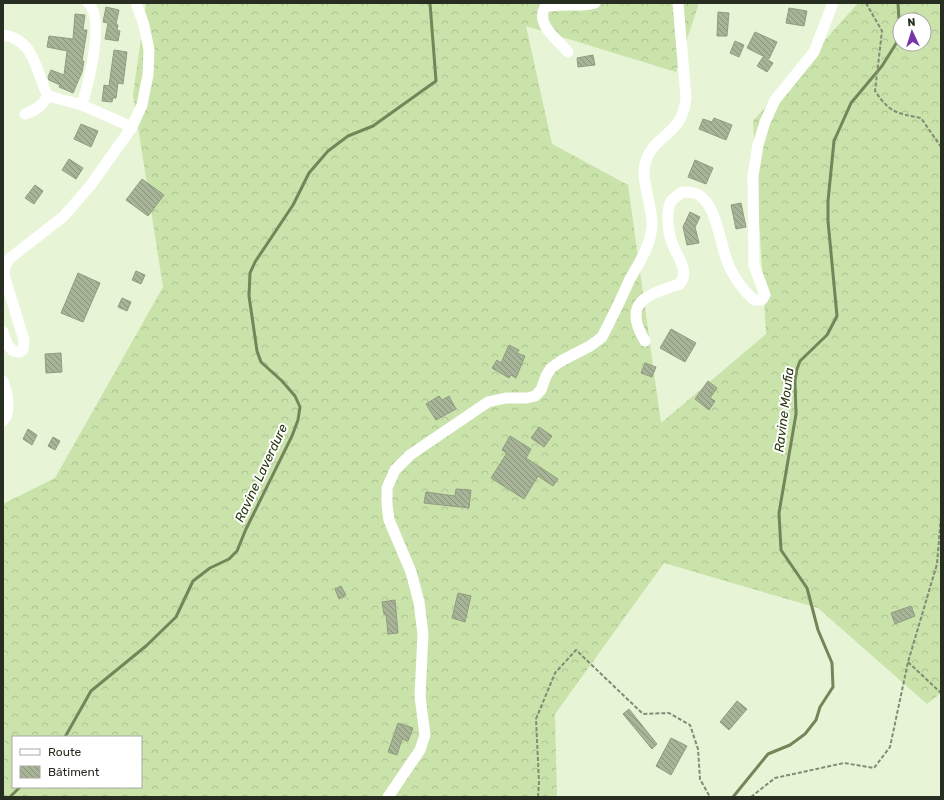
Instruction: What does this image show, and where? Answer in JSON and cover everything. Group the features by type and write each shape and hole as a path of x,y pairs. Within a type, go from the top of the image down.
{"street":[{"path":"82,105 89,80 95,45 95,19 93,9 88,3"},
{"path":"3,332 10,348 13,351 20,352 24,348 24,340 4,275 5,266 9,259 64,216 90,186 132,127 142,105 148,75 149,50 144,26 136,3"},
{"path":"568,52 544,25 542,13 545,6 553,4 587,5 595,3"},
{"path":"388,797 420,750 425,735 420,696 423,634 419,602 411,572 389,520 387,488 395,470 410,455 488,402 506,398 527,398 536,396 541,390 546,376 551,368 590,346 602,337 650,238 652,218 644,176 645,161 650,152 679,123 685,106 686,98 678,3"},
{"path":"645,341 636,326 637,312 642,299 658,290 680,284 683,279 684,270 680,258 672,243 669,228 669,209 673,200 682,192 695,193 704,199 712,212 728,265 744,290 754,300 762,300 765,296 754,265 753,176 758,145 775,100 814,52 833,3"},
{"path":"3,35 19,41 28,48 33,56 41,83 48,96 82,105 132,127"},
{"path":"25,114 35,110 43,104 48,96"},
{"path":"3,381 8,400 7,413 3,421"}],"path":[{"path":"866,3 882,31 875,91 886,107 900,114 921,118 941,147"},
{"path":"751,797 774,778 844,763 874,768 890,747 908,662 937,564 941,516"},
{"path":"538,797 539,782 536,720 555,673 576,650 643,714 668,713 690,725 698,749 700,779 710,797"},
{"path":"908,662 941,694"}],"green space":[{"path":"146,3 699,3 676,72 526,26 552,144 628,185 661,423 766,334 753,121 858,3 941,3 941,693 927,704 818,608 664,563 555,714 557,797 3,797 3,504 55,478 163,287 133,95"}],"building":[{"path":"106,7 119,10 116,24 118,25 117,30 120,31 118,41 105,39 108,23 103,22"},
{"path":"789,8 807,11 804,26 786,23"},
{"path":"718,12 729,13 727,36 717,36"},
{"path":"75,14 85,15 83,30 87,30 82,61 84,61 82,72 73,93 59,87 60,85 49,80 48,77 51,70 64,75 67,51 47,47 49,36 73,39"},
{"path":"755,32 777,42 769,59 747,48"},
{"path":"735,41 744,45 739,57 730,53"},
{"path":"114,50 127,52 123,84 118,83 116,98 113,98 112,102 102,101 104,85 109,86"},
{"path":"593,55 595,65 578,67 577,58"},
{"path":"763,57 773,63 767,72 757,66"},
{"path":"714,118 732,125 726,140 699,129 703,119 712,122"},
{"path":"81,124 98,131 91,147 74,139"},
{"path":"69,159 83,168 76,179 62,170"},
{"path":"695,160 713,168 706,184 688,177"},
{"path":"142,179 164,195 148,216 126,200"},
{"path":"35,185 43,191 34,204 25,198"},
{"path":"741,203 746,227 736,229 731,205"},
{"path":"690,212 700,217 695,227 699,243 687,245 683,227"},
{"path":"136,271 145,275 141,284 132,280"},
{"path":"78,273 100,283 83,322 61,313"},
{"path":"122,298 131,302 127,311 118,307"},
{"path":"671,329 696,343 685,362 660,348"},
{"path":"509,345 519,350 517,353 525,356 516,378 511,375 509,378 492,368 497,360 501,363"},
{"path":"61,353 62,372 46,373 45,354"},
{"path":"645,363 656,367 652,377 641,373"},
{"path":"708,381 717,388 710,398 715,401 709,410 695,399"},
{"path":"439,396 442,400 449,396 456,409 436,420 426,404"},
{"path":"539,427 552,436 544,447 531,438"},
{"path":"28,429 37,435 32,445 23,439"},
{"path":"510,436 531,449 526,458 558,479 553,486 538,476 524,499 491,478 507,453 502,450"},
{"path":"53,437 60,441 55,450 48,446"},
{"path":"456,489 471,490 469,508 424,503 426,492 455,496"},
{"path":"341,586 346,595 339,599 335,589"},
{"path":"458,593 471,596 465,622 452,618"},
{"path":"395,600 398,633 388,634 386,614 384,614 382,602"},
{"path":"911,606 915,616 895,624 891,613"},
{"path":"737,701 747,709 729,730 720,722"},
{"path":"629,709 657,744 652,749 623,714"},
{"path":"398,723 413,728 408,741 402,739 397,755 388,752"},
{"path":"671,738 687,746 671,775 656,766"}],"waterway":[{"name":"Ravine Laverdure","path":"66,736 91,691 146,646 176,617 193,581 210,568 229,559 237,551 246,529 292,436 298,420 300,407 295,396 282,381 261,362 257,351 249,296 250,273 255,262 293,205 309,173 328,151 348,136 373,126 436,81 430,3"},
{"name":"Ravine Moufia","path":"733,797 768,754 790,745 805,734 816,720 820,707 833,687 832,663 818,630 807,588 781,550 779,513 796,414 795,380 797,369 800,361 827,335 837,316 828,221 828,201 834,141 851,103 882,66 897,42 899,20 898,3"},
{"name":"Ravine Laverdure","path":"10,797 19,788"}]}
